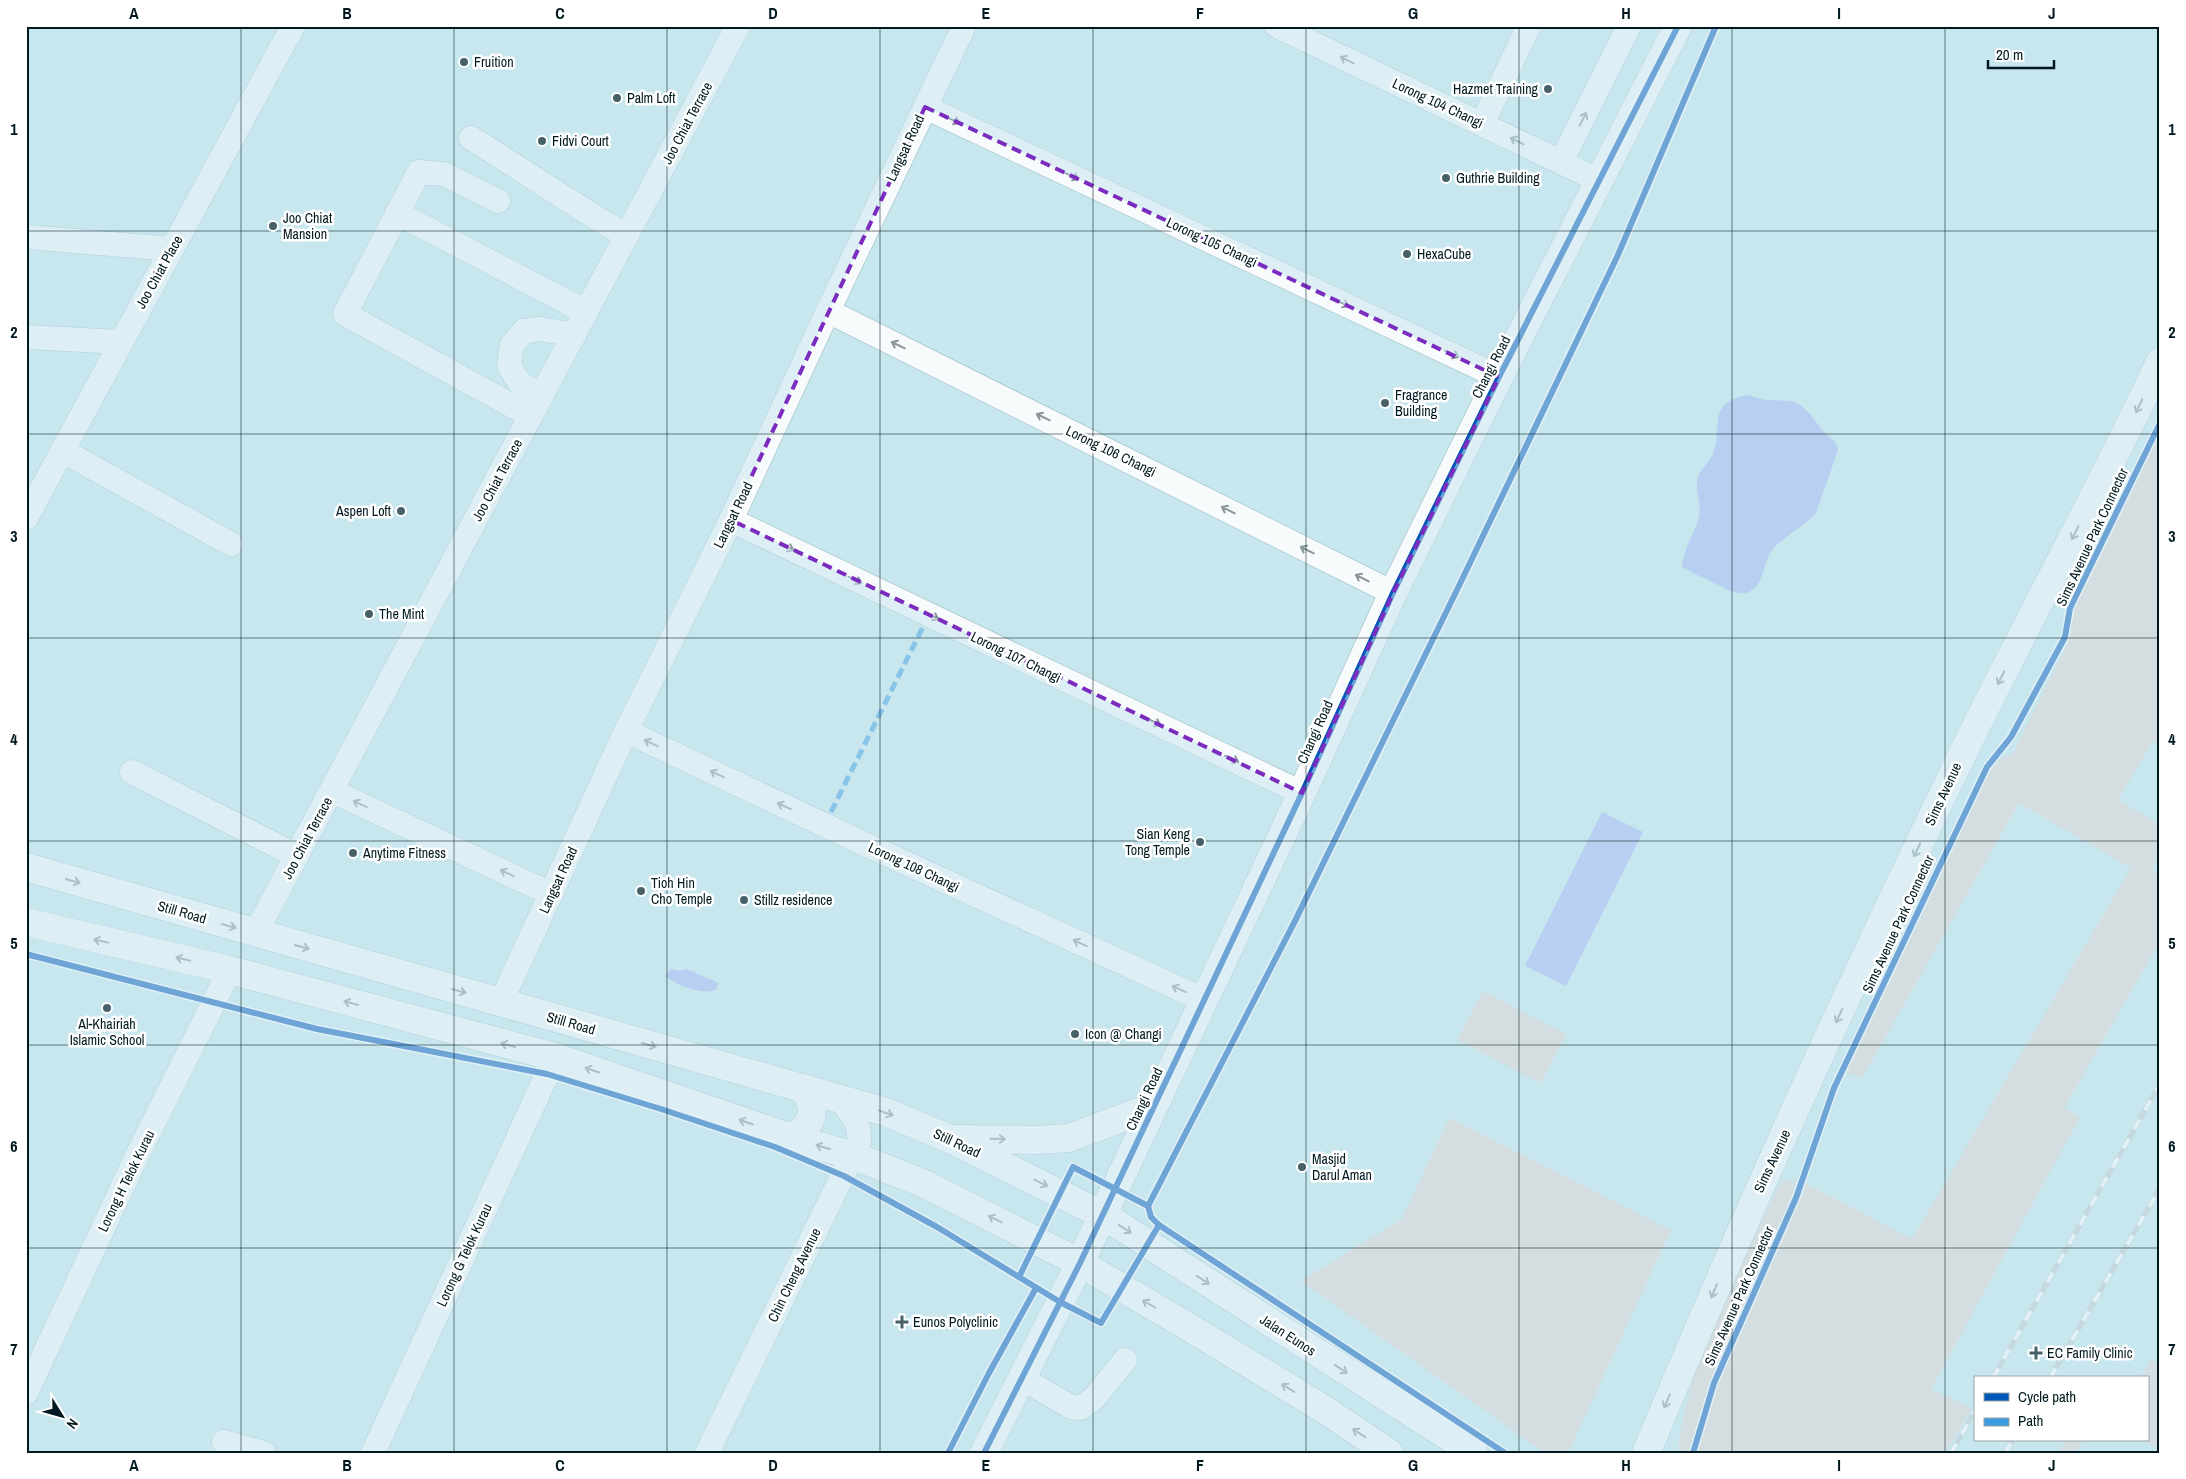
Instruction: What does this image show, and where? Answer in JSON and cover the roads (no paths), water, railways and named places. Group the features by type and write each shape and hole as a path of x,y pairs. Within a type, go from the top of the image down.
{"main road":[{"name":"Changi Road","path":"984,1453 1080,1263 1302,792 1393,593 1499,377 1678,26"},
{"name":"Sims Avenue","path":"1646,1453 1751,1206 1960,758 2160,362"},
{"name":"Still Road","path":"26,868 886,1112 950,1139 1102,1215"},
{"path":"26,922 230,970 555,1057 792,1138 854,1156 925,1184 1080,1263 1330,1413 1389,1453"},
{"path":"792,1138 803,1131 811,1120 812,1109 810,1099 803,1088"},
{"path":"950,1139 1041,1140 1069,1138 1154,1106"},
{"name":"Jalan Eunos","path":"1102,1215 1474,1453"}],"street":[{"name":"Joo Chiat Place","path":"26,518 293,26"},
{"name":"Joo Chiat Terrace","path":"255,934 738,26"},
{"name":"Langsat Road","path":"501,1002 626,730 731,520 964,26"},
{"name":"Lorong 104 Changi","path":"1277,26 1600,181"},
{"path":"1482,124 1529,26"},
{"path":"1561,162 1629,26"},
{"name":"Lorong 105 Changi","path":"925,107 1499,377"},
{"path":"470,138 537,179 570,203 627,236"},
{"path":"498,201 444,174 419,172 345,314 536,407"},
{"path":"397,213 586,312"},
{"path":"26,236 172,250"},
{"name":"Lorong 106 Changi","path":"828,311 1393,593"},
{"path":"536,407 509,366 512,345 524,331 541,329 574,335"},
{"path":"26,336 121,342"},
{"path":"62,451 231,544"},
{"name":"Lorong 107 Changi","path":"731,520 1302,792"},
{"name":"Lorong 108 Changi","path":"626,730 873,848 1204,1000"},
{"path":"132,772 297,856"},
{"path":"332,790 551,894"},
{"name":"Lorong H Telok Kurau","path":"26,1393 135,1160 230,970"},
{"name":"Lorong G Telok Kurau","path":"373,1453 555,1057"},
{"name":"Chin Cheng Avenue","path":"707,1453 860,1142 858,1123 840,1098"},
{"path":"1023,1379 1070,1407 1081,1408 1094,1398 1125,1360"},
{"path":"224,1442 264,1453"}],"water":[{"path":"1747,395 1765,400 1792,401 1802,406 1835,442 1838,450 1816,513 1772,550 1755,588 1745,593 1739,593 1728,590 1682,567 1684,554 1699,517 1697,480 1713,454 1716,444 1718,418 1721,410 1734,399"},
{"path":"1602,812 1643,832 1566,986 1525,966"},
{"path":"671,969 680,971 686,969 719,983 716,990 710,991 689,988 665,976"}],"railway":[{"path":"1994,1376 2160,1084"},
{"path":"2051,1376 2160,1188"},
{"path":"1951,1453 1974,1413"},
{"path":"2005,1453 2012,1442"}],"place":[{"name":"Fruition","path":"464,62"},
{"name":"Hazmet Training","path":"1548,89"},
{"name":"Palm Loft","path":"617,98"},
{"name":"Fidvi Court","path":"542,141"},
{"name":"Guthrie Building","path":"1446,178"},
{"name":"Joo Chiat Mansion","path":"273,226"},
{"name":"HexaCube","path":"1407,254"},
{"name":"Fragrance Building","path":"1385,403"},
{"name":"Aspen Loft","path":"401,511"},
{"name":"The Mint","path":"369,614"},
{"name":"Sian Keng Tong Temple","path":"1200,842"},
{"name":"Anytime Fitness","path":"353,853"},
{"name":"Tioh Hin Cho Temple","path":"641,891"},
{"name":"Stillz residence","path":"744,900"},
{"name":"Al-Khairiah Islamic School","path":"107,1008"},
{"name":"Icon @ Changi","path":"1075,1034"},
{"name":"Masjid Darul Aman","path":"1302,1167"},
{"name":"Eunos Polyclinic","path":"902,1322"},
{"name":"EC Family Clinic","path":"2036,1353"}]}
